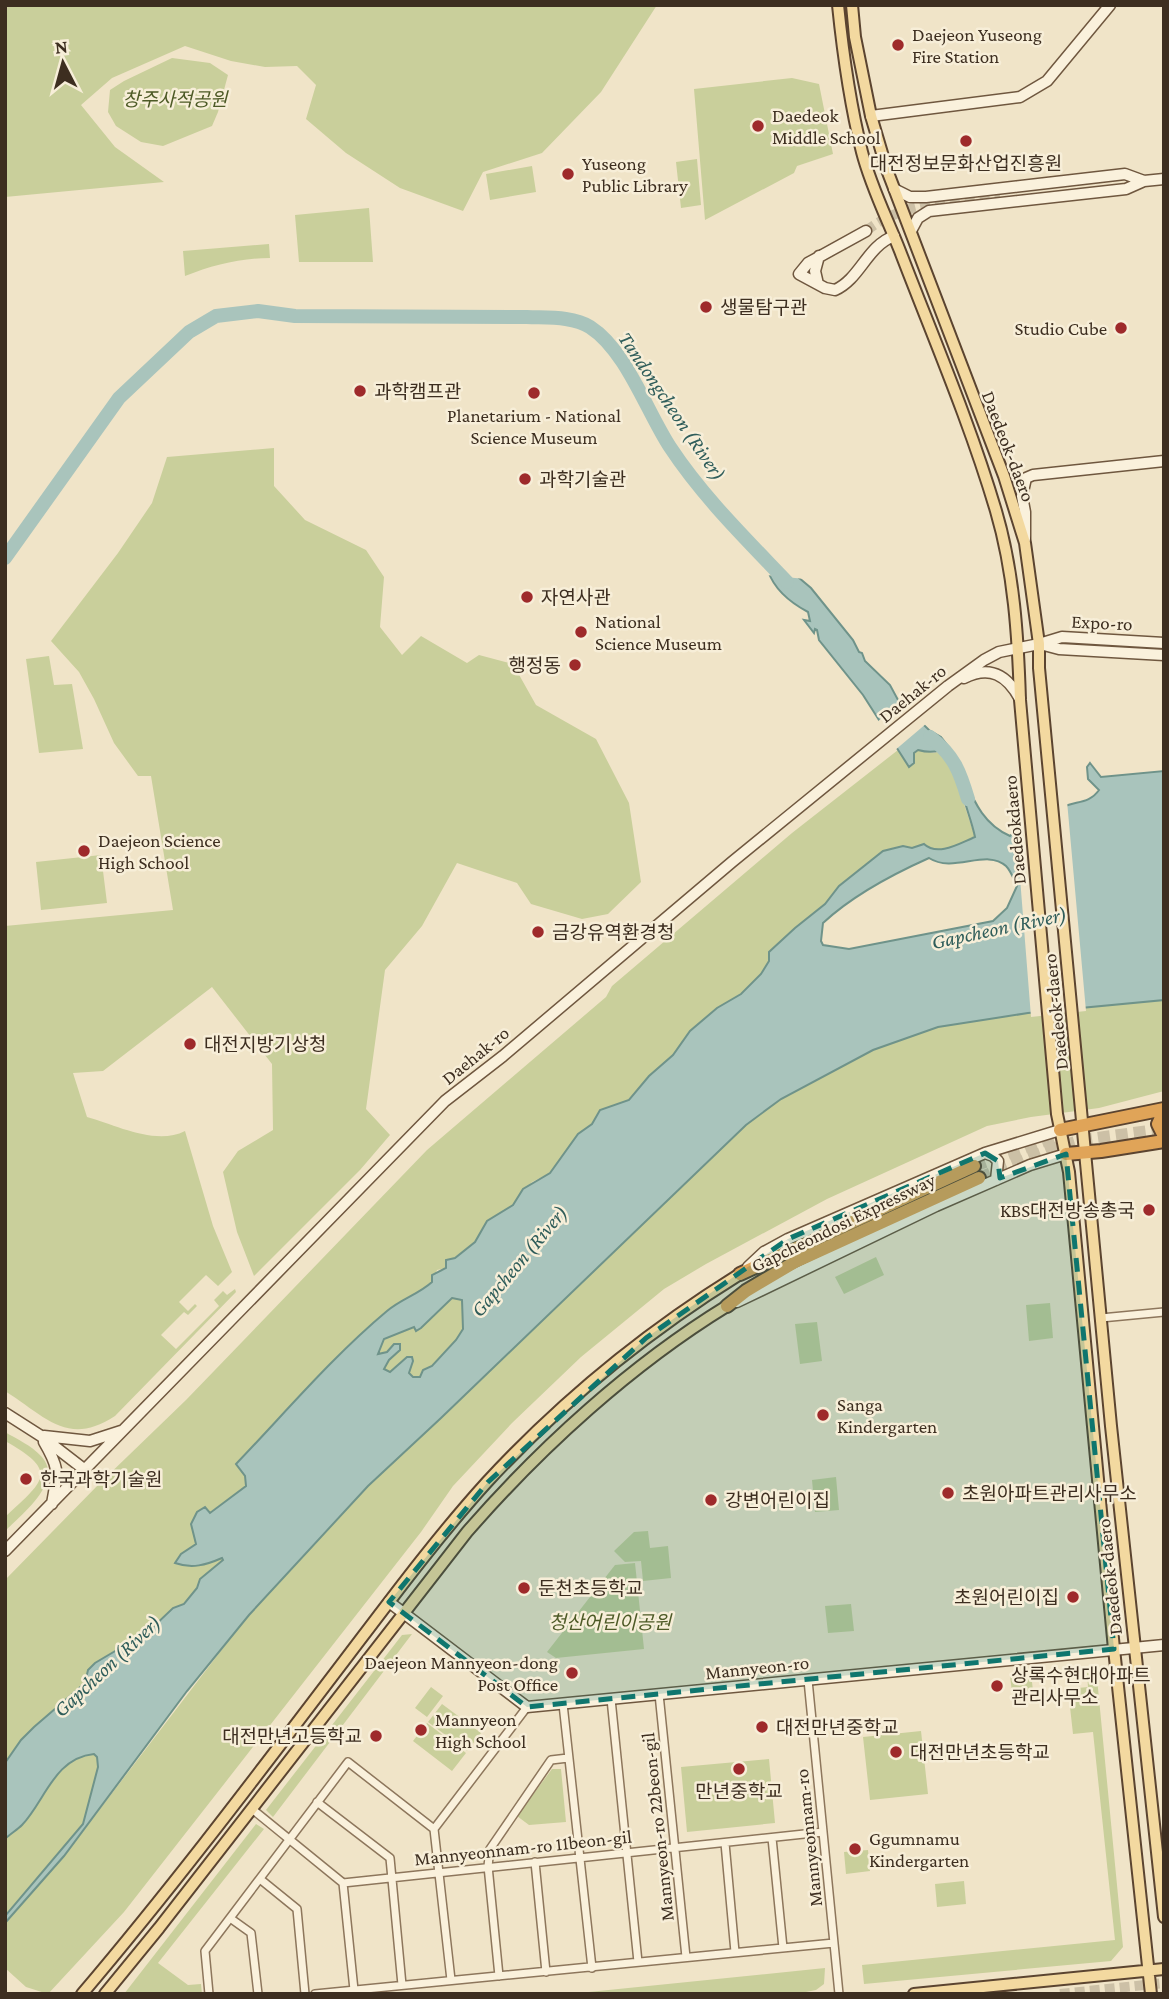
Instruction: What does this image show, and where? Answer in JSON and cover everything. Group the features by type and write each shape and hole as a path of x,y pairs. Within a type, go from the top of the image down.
{"highway":[{"path":"1060,1130 1083,1118 1164,1110 1158,1124 1164,1138 1101,1151 1066,1154"},
{"name":"Gapcheondosi Expressway","path":"727,1306 746,1291 795,1262 977,1172 740,1274"}],"main road":[{"name":"Daedeok-daero","path":"838,5 842,48 862,153 875,193 954,393 996,512 1007,558 1019,646 1019,668"},
{"name":"Daedeok-daero","path":"852,5 855,37 871,116 894,189 1004,476 1025,543 1040,644 1039,668 1101,1318 1164,1917"},
{"name":"Daedeokdaero","path":"1019,668 1057,1114"},
{"name":"Daedeok-daero","path":"1057,1114 1066,1154 1151,1994"},
{"path":"81,1994 149,1915 216,1830 452,1523 533,1436 646,1338 740,1274"},
{"path":"107,1994 116,1979 467,1532 545,1449 657,1354 727,1306"},
{"path":"914,1994 1164,1969"},
{"path":"978,1987 994,1994"}],"street":[{"path":"871,116 1020,97 1046,82 1110,5"},
{"path":"894,189 910,197 926,197 1125,174 1144,181"},
{"path":"911,231 918,218 929,211 1164,179"},
{"path":"990,189 984,194 987,201 997,201"},
{"path":"866,231 808,263 799,274 835,290 848,282 884,240 894,236"},
{"path":"818,284 815,271 819,256"},
{"path":"1025,543 1022,496 1026,478 1033,475 1164,461"},
{"name":"Expo-ro","path":"1019,646 1040,644 1062,637 1164,643"},
{"name":"Expo-ro","path":"1040,644 1059,649 1164,655"},
{"name":"Daehak-ro","path":"5,1551 445,1101 948,686 984,660 1019,646"},
{"path":"948,686 985,671 996,673 1013,686 1020,700"},
{"path":"740,1274 764,1252 788,1240 985,1153 1060,1130"},
{"path":"985,1153 998,1161 996,1180"},
{"path":"727,1306 996,1180 1037,1162 1066,1154"},
{"path":"1101,1318 1164,1312"},
{"path":"5,1413 41,1436 85,1470"},
{"path":"41,1436 90,1441 125,1429"},
{"path":"41,1436 56,1462 57,1475 52,1504"},
{"path":"389,1602 527,1707 434,1829"},
{"name":"Mannyeon-ro","path":"527,1707 1164,1645"},
{"name":"Mannyeonnam-ro","path":"808,1680 839,1994"},
{"name":"Mannyeon-ro 22beon-gil","path":"659,1695 686,1957"},
{"path":"611,1699 638,1962"},
{"path":"563,1704 592,1968"},
{"path":"499,1976 488,1866 490,1849 551,1760 568,1758"},
{"path":"209,1994 205,1951 348,1762 434,1829 441,1871 451,1980"},
{"path":"317,1802 390,1858 402,1985"},
{"path":"252,1809 343,1883 354,1990"},
{"name":"Mannyeonnam-ro 11beon-gil","path":"343,1883 823,1832"},
{"path":"772,1838 783,1948"},
{"path":"724,1843 735,1952"},
{"path":"535,1862 546,1972"},
{"path":"260,1878 297,1909 305,1994"},
{"path":"230,1918 251,1933 258,1994"},
{"path":"315,1994 834,1943"}],"highlighted area":[{"path":"985,1153 998,1161 1000,1178 1066,1154 1114,1649 527,1707 389,1602 488,1482 646,1338 788,1239"}],"green space":[{"path":"5,5 657,5 601,92 542,153 483,172 463,211 400,188 346,153 306,119 316,85 297,66 265,67 231,61 185,46 112,78 81,105 115,147 164,182 5,197"},
{"name":"창주사적공원","path":"172,58 210,63 228,75 218,112 212,126 163,146 141,142 116,126 108,112 110,90"},
{"path":"792,78 819,84 833,154 797,166 794,173 705,220 694,89"},
{"path":"697,159 701,205 681,208 676,162"},
{"path":"532,166 536,192 490,200 486,174"},
{"path":"369,208 373,262 299,262 295,215"},
{"path":"269,244 270,258 227,263 185,276 183,251"},
{"path":"274,448 274,486 305,520 366,550 384,577 380,627 402,655 421,636 467,663 479,655 513,664 536,705 596,739 629,803 641,882 608,914 582,919 531,904 517,883 457,863 422,926 385,970 366,1109 390,1135 360,1170 254,1276 237,1232 223,1172 238,1151 273,1130 272,1064 212,987 103,1071 73,1073 87,1117 149,1135 174,1135 185,1131 213,1226 232,1272 218,1286 206,1275 179,1302 188,1311 195,1304 197,1306 188,1315 184,1312 161,1335 176,1349 219,1306 214,1300 223,1291 227,1295 235,1289 236,1292 115,1416 98,1425 70,1429 45,1419 5,1391 5,926 173,910 151,776 138,776 114,743 79,672 51,641 152,503 167,457"},
{"path":"49,656 54,685 72,684 83,749 39,753 26,659"},
{"path":"898,750 909,767 914,753 918,750 934,753 941,751 952,764 960,782 975,837 942,849 930,848 924,844 883,851 839,886 825,904 795,928 761,974 741,994 717,1008 690,1031 673,1055 649,1076 629,1100 600,1110 592,1124 578,1134 550,1173 532,1182 513,1205 487,1221 475,1242 447,1264 446,1268 437,1270 432,1282 425,1288 389,1309 236,1464 245,1476 246,1486 209,1513 197,1544 181,1554 208,1564 223,1557 223,1560 200,1579 197,1588 184,1604 173,1608 149,1631 95,1663 88,1670 85,1683 21,1740 5,1763 5,1580 186,1400 427,1150 606,997 612,986 792,833"},
{"path":"101,855 107,903 41,910 36,862"},
{"path":"1164,1000 1164,1091 1099,1108 987,1126 827,1199 664,1289 581,1357 512,1423 453,1486 421,1532 124,1912 48,1994 26,1987 5,1968 5,1923 64,1856 249,1614 368,1486 746,1125 781,1098 873,1050 938,1027 1028,1013"},
{"path":"876,1257 884,1275 844,1294 835,1277"},
{"path":"452,1297 462,1300 463,1329 432,1366 423,1370 420,1377 413,1377 409,1373 413,1361 407,1357 390,1372 384,1369 400,1350 394,1344 387,1352 378,1355 384,1339 415,1327 416,1331 421,1328"},
{"path":"1050,1303 1053,1338 1029,1341 1026,1305"},
{"path":"817,1322 822,1361 800,1364 795,1324"},
{"path":"5,1432 41,1456 47,1466 48,1476 38,1497 5,1531 5,1517 36,1485 40,1469 23,1452 5,1441"},
{"path":"836,1477 839,1510 815,1512 812,1480"},
{"path":"648,1531 650,1548 668,1546 671,1578 643,1581 641,1561 625,1562 614,1551 634,1532"},
{"name":"청산어린이공원","path":"635,1563 644,1649 556,1658 547,1652 615,1565"},
{"path":"851,1604 854,1631 828,1633 825,1606"},
{"path":"412,1634 273,1817 266,1810 402,1635"},
{"path":"1031,1673 1033,1691 1012,1693 1010,1675"},
{"path":"1087,1673 1097,1678 1123,1947 1111,1961 864,1984 862,1965 1115,1940 1093,1732 1073,1734 1068,1689 1088,1687"},
{"path":"431,1687 443,1696 427,1717 415,1708"},
{"path":"442,1704 481,1733 467,1751 428,1722"},
{"path":"427,1723 466,1753 452,1771 413,1741"},
{"path":"921,1731 928,1794 870,1800 863,1737"},
{"path":"94,1754 98,1767 83,1824 5,1916 5,1839 22,1825 60,1771 80,1757"},
{"path":"769,1759 775,1823 687,1832 681,1767"},
{"path":"552,1769 561,1769 566,1822 529,1825 517,1816"},
{"path":"256,1824 264,1829 158,1963 188,1985 201,1984 202,1994 124,1994"},
{"path":"868,1850 870,1871 846,1874 844,1852"},
{"path":"964,1881 966,1904 937,1907 935,1884"},
{"path":"825,1968 824,1984 816,1990 796,1994 569,1994"}],"water":[{"path":"785,566 811,588 853,640 865,661 890,685 898,700 948,746 934,752 918,750 914,753 914,763 909,767 863,695 819,640 817,630 815,629 814,633 804,620 810,621 808,612 790,600 775,585 768,571"},
{"name":"Gapcheon (River)","path":"1090,763 1101,777 1164,771 1164,1000 1028,1013 938,1027 873,1050 781,1099 746,1125 368,1486 249,1615 187,1691 64,1856 5,1923 5,1916 83,1824 98,1767 94,1754 69,1763 22,1825 5,1839 5,1763 34,1727 85,1683 88,1670 95,1663 149,1631 173,1608 184,1604 197,1588 200,1579 223,1560 222,1558 193,1566 175,1563 181,1554 196,1544 191,1524 197,1512 205,1507 210,1513 246,1486 245,1476 236,1464 291,1405 367,1329 392,1307 432,1282 432,1275 446,1268 446,1260 455,1258 475,1242 487,1221 513,1205 523,1189 550,1173 578,1134 592,1124 600,1110 629,1100 649,1076 673,1055 690,1031 717,1008 741,994 761,974 769,961 769,952 825,904 839,886 883,851 924,844 930,848 942,849 975,837 960,782 965,780 987,820 1010,836 1043,815 1095,794 1099,790 1088,779 1087,767","holes":["929,858 949,863 989,859 1006,866 1017,886 1007,908 993,921 849,949 823,945 823,923 847,903 873,886","452,1298 462,1300 463,1329 432,1366 423,1370 420,1377 413,1377 409,1373 412,1357 407,1357 390,1372 384,1369 400,1350 400,1344 394,1344 387,1352 378,1354 384,1339 414,1327 416,1331 421,1328"]}],"pier":[{"path":"787,563 805,579 766,575 766,568"},
{"path":"903,700 927,723 894,751 876,723"},
{"path":"1067,801 1086,1011 1031,1017 1016,827 1036,814"}],"waterway":[{"name":"Tandongcheon (River)","path":"5,558 119,398 189,332 216,316 258,311 295,316 542,317 583,323 603,337 625,366 661,433 696,483 787,582"},
{"name":"Tandongcheon (River)","path":"930,737 945,750 955,765 968,799"}],"tunnel":[{"path":"866,231 881,221 913,208 1000,197"},
{"path":"979,1178 1082,1140 1164,1129"},
{"path":"974,1166 1057,1136"},
{"path":"1060,1994 1164,1983"}],"place":[{"name":"Daejeon Yuseong Fire Station","path":"898,45"},
{"name":"Daedeok Middle School","path":"758,126"},
{"name":"대전정보문화산업진흥원","path":"966,141"},
{"name":"Yuseong Public Library","path":"568,174"},
{"name":"생물탐구관","path":"706,307"},
{"name":"Studio Cube","path":"1121,328"},
{"name":"과학캠프관","path":"360,391"},
{"name":"Planetarium - National Science Museum","path":"534,393"},
{"name":"과학기술관","path":"525,479"},
{"name":"자연사관","path":"527,597"},
{"name":"National Science Museum","path":"581,632"},
{"name":"행정동","path":"575,665"},
{"name":"Daejeon Science High School","path":"84,851"},
{"name":"금강유역환경청","path":"538,932"},
{"name":"대전지방기상청","path":"190,1044"},
{"name":"KBS대전방송총국","path":"1149,1210"},
{"name":"Sanga Kindergarten","path":"823,1415"},
{"name":"한국과학기술원","path":"26,1479"},
{"name":"초원아파트관리사무소","path":"948,1493"},
{"name":"강변어린이집","path":"711,1500"},
{"name":"둔천초등학교","path":"524,1588"},
{"name":"초원어린이집","path":"1073,1597"},
{"name":"Daejeon Mannyeon-dong Post Office","path":"572,1673"},
{"name":"상록수현대아파트 관리사무소","path":"997,1686"},
{"name":"대전만년중학교","path":"762,1727"},
{"name":"Mannyeon High School","path":"421,1730"},
{"name":"대전만년고등학교","path":"376,1736"},
{"name":"대전만년초등학교","path":"896,1752"},
{"name":"만년중학교","path":"739,1769"},
{"name":"Ggumnamu Kindergarten","path":"855,1849"}]}
